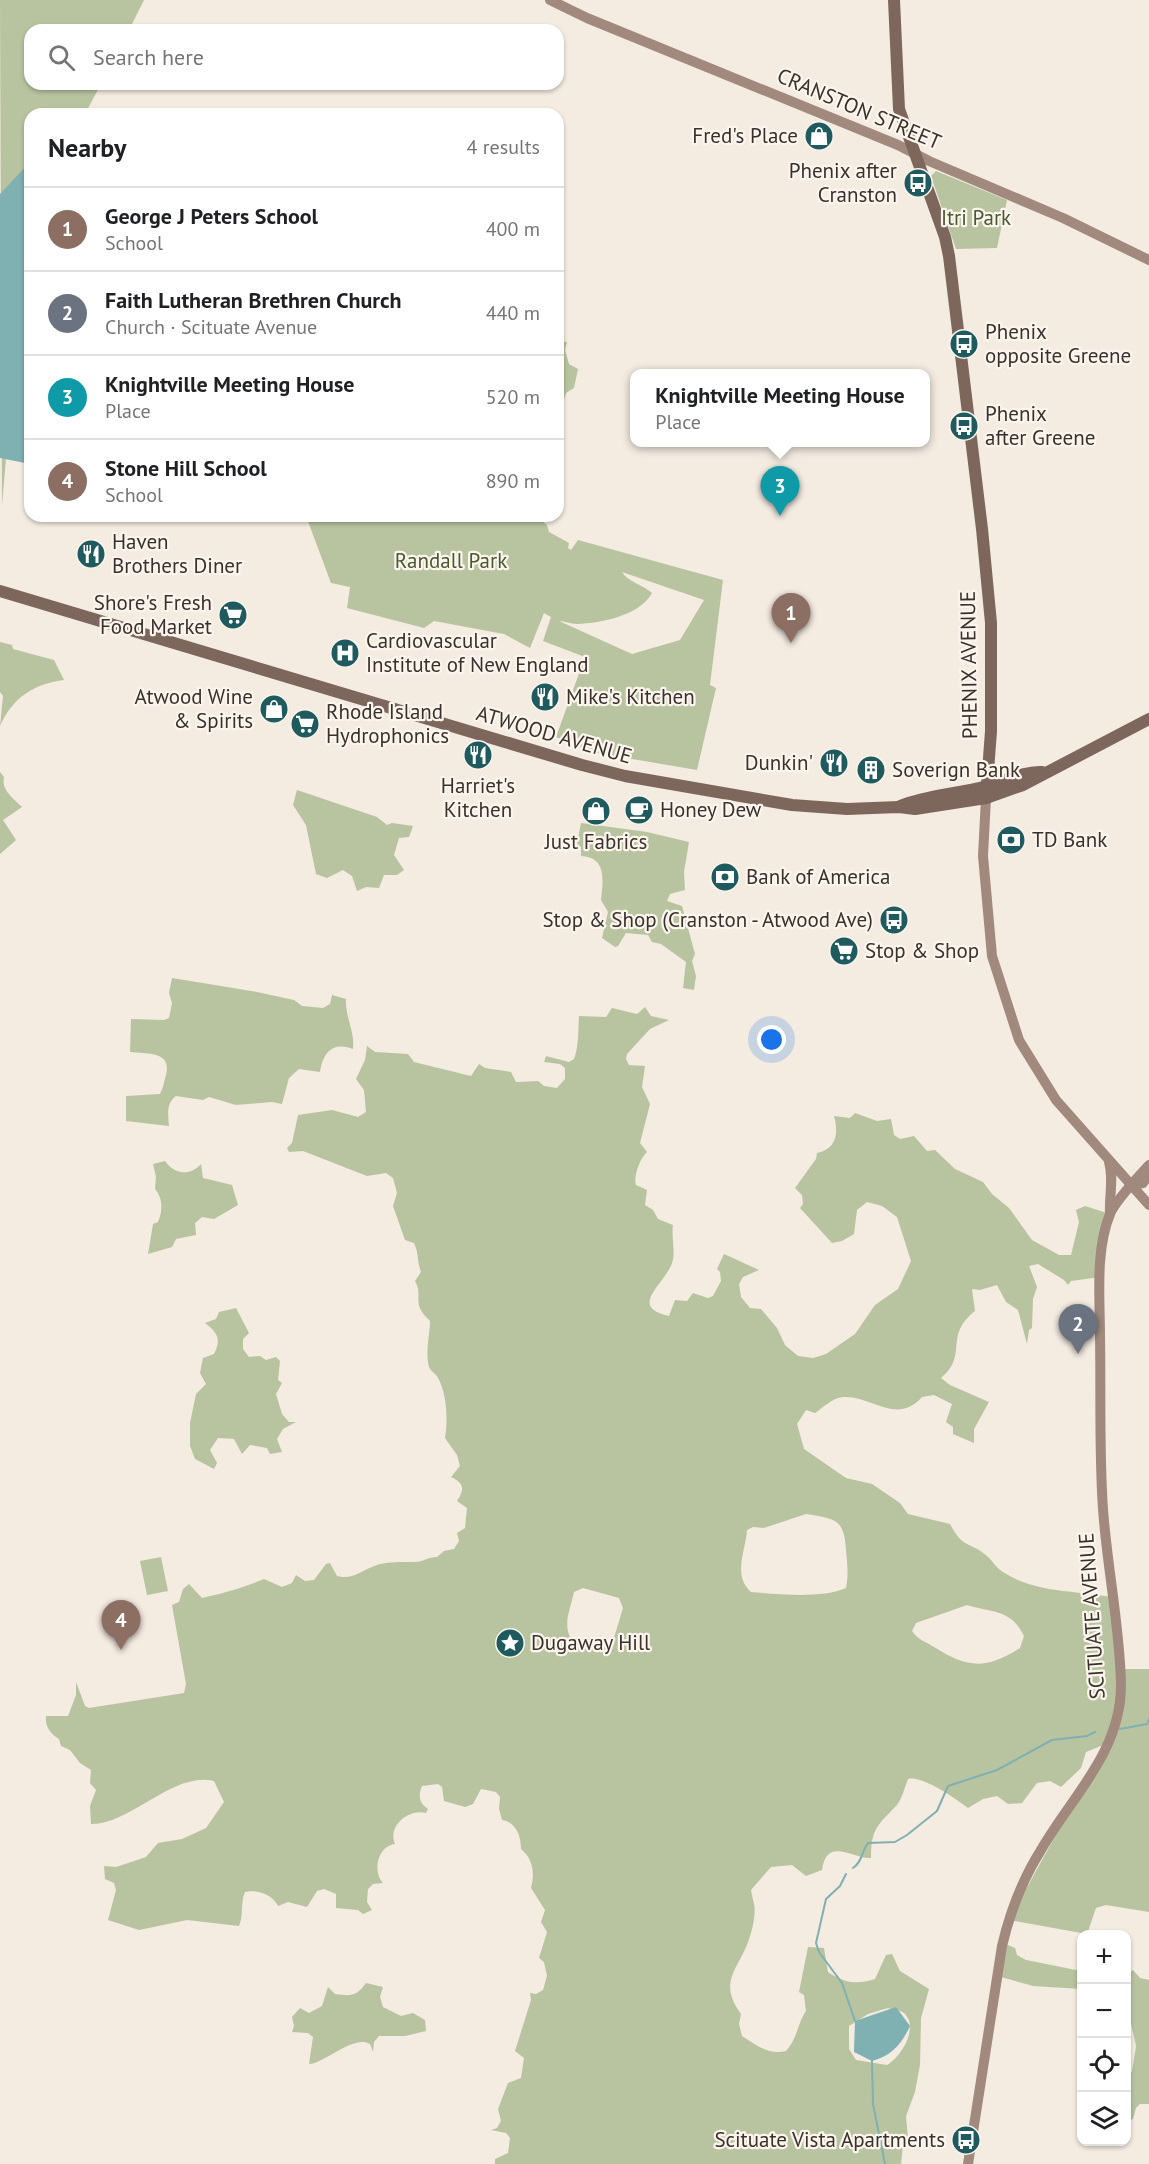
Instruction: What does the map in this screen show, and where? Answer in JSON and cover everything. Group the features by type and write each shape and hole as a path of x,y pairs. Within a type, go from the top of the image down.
{"main road":[{"name":"CRANSTON STREET","path":"550,0 916,154 1063,218 1149,260"},
{"name":"PHENIX AVENUE","path":"894,0 899,109 949,256 982,529 992,663 983,844 992,956 1008,1010 1023,1047 1056,1100 1149,1205"},
{"name":"ATWOOD AVENUE","path":"0,591 620,775 792,804 847,809 898,807 915,809 940,801 987,792 1034,772 1044,772 1149,719"},
{"path":"1108,1159 1112,1178 1110,1214"},
{"name":"SCITUATE AVENUE","path":"968,2164 1000,1958 1009,1918 1025,1878 1042,1847 1102,1757 1118,1714 1120,1666 1106,1542 1101,1466 1100,1278 1110,1214 1137,1177 1149,1166"},
{"path":"1133,1185 1143,1183 1149,1174"}],"green space":[{"path":"0,0 144,0 132,24 24,24 24,90 98,90 88,108 24,108 24,460 6,459 2,505"},
{"name":"Itri Park","path":"936,171 1007,200 997,248 956,249 931,176"},
{"path":"564,342 567,342 565,350 569,364 578,369 574,388 566,393 564,400"},
{"name":"Randall Park","path":"308,522 543,522 549,532 569,543 568,548 571,550 578,540 723,580 710,685 716,688 697,770 597,753 556,737 585,657 543,641 551,617 544,613 530,648 504,634 434,621 424,628 347,608 350,587 331,583","holes":["622,572 704,600 680,640 632,654 559,621 577,624 608,620 629,613 646,601 652,593"]},
{"path":"0,642 12,645 13,649 54,660 64,680 43,685 26,694 11,707 0,726 3,696 0,692"},
{"path":"0,772 4,777 6,790 22,807 3,820 16,840 0,854"},
{"path":"297,790 377,817 387,825 392,823 413,826 409,837 399,838 394,855 404,870 397,875 384,875 379,888 366,887 357,891 352,876 343,870 327,878 316,874 306,825 293,805"},
{"path":"581,823 647,832 689,842 684,872 685,890 670,894 667,901 682,906 695,954 692,961 696,976 694,990 683,988 686,962 661,944 652,942 648,935 626,933 615,947 602,938 608,912 601,900 602,871 595,861 581,856 581,847 577,844"},
{"path":"172,978 257,992 294,1000 302,1006 323,1008 330,1004 332,995 346,999 353,1036 353,1049 339,1047 330,1050 323,1059 320,1072 299,1069 289,1078 282,1104 272,1102 236,1105 209,1097 203,1100 176,1096 169,1106 169,1126 126,1121 126,1096 160,1094 167,1067 162,1058 157,1055 130,1052 131,1019 164,1020 169,1018 172,1003 169,993"},
{"path":"645,1007 651,1016 669,1020 650,1029 627,1054 626,1059 629,1065 645,1066 642,1087 650,1104 640,1143 647,1152 635,1177 636,1185 647,1190 645,1205 653,1210 658,1219 673,1225 672,1263 650,1301 651,1307 657,1312 669,1316 675,1300 687,1301 693,1293 708,1298 713,1296 721,1281 720,1272 717,1269 724,1254 759,1270 743,1277 739,1284 741,1297 750,1308 761,1309 777,1328 785,1345 798,1356 813,1358 826,1354 855,1334 875,1305 898,1289 911,1261 897,1217 882,1206 867,1202 857,1210 854,1234 842,1241 832,1243 800,1208 803,1204 802,1195 795,1188 816,1159 817,1153 832,1144 836,1135 834,1116 850,1118 855,1113 877,1121 891,1119 894,1135 900,1139 914,1136 927,1151 935,1150 955,1169 983,1182 992,1194 1009,1208 1032,1240 1059,1255 1071,1255 1079,1222 1076,1210 1085,1206 1110,1214 1101,1277 1071,1281 1068,1285 1064,1280 1038,1264 1029,1266 1037,1287 1033,1299 1032,1328 1029,1330 1027,1344 1018,1310 1006,1302 997,1285 980,1290 972,1289 975,1311 960,1329 954,1361 941,1378 950,1385 989,1402 974,1429 974,1443 953,1434 953,1427 946,1422 952,1404 934,1395 922,1397 903,1409 893,1409 864,1400 843,1397 832,1401 815,1413 806,1410 797,1424 804,1449 846,1478 872,1484 900,1503 908,1514 950,1524 959,1538 981,1551 1001,1570 1015,1579 1055,1590 1111,1597 1121,1669 1149,1669 1149,1912 1106,1905 1096,1908 1088,1930 1077,1930 1077,1932 1009,1920 1106,1744 1086,1752 1081,1768 1061,1787 1050,1781 1037,1783 1022,1803 1008,1804 997,1796 983,1799 968,1808 930,1784 908,1779 899,1802 874,1833 871,1858 835,1852 829,1854 822,1870 806,1876 792,1865 771,1867 751,1890 755,1907 751,1933 730,1983 734,2002 741,2014 739,2024 742,2036 758,2046 769,2051 780,2052 786,2051 793,2041 806,2011 804,1995 799,1992 808,1947 824,1948 828,1972 851,1982 875,1979 886,1955 892,1954 900,1971 929,1989 921,2018 920,2065 915,2092 906,2116 908,2139 903,2146 901,2164 495,2164 495,2159 508,2153 510,2138 506,2133 491,2130 497,2128 501,2121 498,2109 508,2083 521,2078 524,2058 515,2051 531,2000 530,1993 536,1994 543,1990 547,1976 544,1962 539,1958 547,1932 541,1922 545,1910 531,1888 532,1867 528,1857 521,1849 517,1830 507,1821 502,1820 499,1809 500,1797 496,1792 481,1789 473,1804 465,1807 444,1801 442,1787 438,1784 422,1786 420,1799 428,1809 426,1813 419,1812 407,1816 397,1825 393,1837 395,1844 384,1849 378,1860 378,1872 383,1883 373,1884 368,1889 367,1902 372,1910 363,1914 358,1910 336,1908 336,1894 324,1889 317,1891 307,1907 288,1902 278,1906 268,1896 249,1891 245,1892 239,1926 187,1920 139,1930 108,1920 116,1890 114,1883 105,1879 104,1866 116,1867 146,1857 158,1843 182,1839 206,1828 224,1802 214,1781 199,1780 167,1790 121,1816 106,1822 91,1824 90,1806 96,1790 90,1783 91,1770 80,1763 70,1750 61,1746 59,1739 46,1723 46,1716 68,1716 76,1695 76,1682 85,1706 89,1708 184,1693 186,1684 172,1605 179,1602 183,1589 189,1584 202,1598 264,1579 282,1587 292,1583 296,1575 305,1581 314,1580 326,1564 330,1563 337,1576 347,1577 382,1564 420,1561 437,1557 444,1551 454,1549 459,1541 457,1533 465,1528 467,1508 457,1501 462,1490 461,1484 451,1477 460,1466 457,1455 445,1438 445,1399 438,1378 429,1367 430,1321 420,1309 415,1281 421,1272 417,1250 414,1243 405,1240 393,1206 397,1193 393,1178 386,1173 367,1176 303,1151 289,1152 287,1148 292,1143 298,1115 332,1110 358,1117 366,1112 364,1090 356,1079 365,1060 367,1046 375,1052 408,1054 414,1062 471,1076 479,1064 485,1068 511,1072 516,1082 538,1081 544,1086 557,1088 565,1079 565,1068 560,1064 544,1062 546,1056 569,1062 574,1059 578,1043 579,1016 606,1017 612,1008 637,1014","holes":["806,1514 831,1519 840,1526 845,1539 848,1569 846,1588 812,1595 751,1592 745,1585 741,1570 747,1530 753,1527 764,1528","583,1588 619,1598 623,1608 613,1641 604,1647 574,1643 570,1637 567,1625 574,1592","967,1605 1007,1616 1019,1627 1024,1636 1020,1648 997,1660 977,1664 946,1654 919,1638 912,1631 916,1623","888,2008 902,2012 909,2021 909,2036 902,2050 887,2065 856,2060 849,2049 849,2026 868,2014"]},
{"path":"165,1161 173,1169 183,1172 192,1171 201,1164 203,1178 232,1185 238,1205 214,1219 202,1217 195,1223 196,1235 176,1239 172,1247 148,1254 153,1224 158,1222 161,1213 161,1200 155,1189 156,1177 153,1164"},
{"path":"236,1308 249,1333 243,1339 243,1349 249,1357 260,1356 266,1360 276,1357 280,1361 278,1380 282,1383 276,1394 282,1414 289,1422 296,1422 283,1429 277,1439 282,1452 270,1454 267,1448 250,1445 242,1454 234,1439 218,1438 210,1450 217,1463 214,1469 195,1459 190,1446 190,1423 196,1394 206,1384 200,1373 203,1358 214,1354 218,1344 217,1336 205,1323 216,1319 219,1312"},
{"path":"161,1557 168,1591 147,1595 140,1561"},
{"path":"1003,1943 1015,1948 1017,1955 1026,1960 1077,1970 1077,1989 1033,1986 997,1976"},
{"path":"1133,1970 1140,1978 1149,1980 1149,2104 1140,2104 1131,2120 1131,2073 1136,2046 1131,2023 1131,1972"},
{"path":"366,1983 383,1987 380,1997 383,2007 401,2016 413,2013 425,2020 426,2031 405,2036 379,2036 374,2042 373,2052 370,2044 356,2043 309,2064 313,2037 308,2033 292,2032 294,2026 292,2017 300,2008 309,2013 322,2006 328,1987 335,1994 349,1995 359,1991"}],"water":[{"path":"24,168 24,463 0,458 0,194"},
{"path":"896,2007 910,2026 895,2049 872,2061 854,2052 855,2021"}],"waterway":[{"path":"1120,1729 1147,1724 1149,1719"},
{"path":"853,1868 859,1862 868,1843 895,1842 937,1811 948,1786 997,1770 1052,1740 1087,1736 1095,1732"},
{"path":"846,1874 840,1886 826,1899 816,1943 819,1952 842,1983 855,2021"},
{"path":"872,2061 873,2104 885,2164"}],"place":[{"name":"Fred's Place","path":"819,136"},
{"name":"Phenix after Cranston","path":"918,183"},
{"name":"Phenix opposite Greene","path":"964,344"},
{"name":"Phenix after Greene","path":"964,426"},
{"name":"Knightville Meeting House","path":"780,516"},
{"name":"Haven Brothers Diner","path":"91,554"},
{"name":"Shore's Fresh Food Market","path":"233,615"},
{"name":"George J Peters School","path":"791,643"},
{"name":"Cardiovascular Institute of New England","path":"345,653"},
{"name":"Mike's Kitchen","path":"545,697"},
{"name":"Atwood Wine & Spirits","path":"274,709"},
{"name":"Rhode Island Hydrophonics","path":"305,724"},
{"name":"Harriet's Kitchen","path":"478,755"},
{"name":"Dunkin'","path":"834,763"},
{"name":"Soverign Bank","path":"871,770"},
{"name":"Honey Dew","path":"639,810"},
{"name":"Just Fabrics","path":"596,811"},
{"name":"TD Bank","path":"1011,840"},
{"name":"Bank of America","path":"725,877"},
{"name":"Stop & Shop (Cranston - Atwood Ave)","path":"894,920"},
{"name":"Stop & Shop","path":"844,951"},
{"name":"Faith Lutheran Brethren Church","path":"1078,1354"},
{"name":"Dugaway Hill","path":"510,1643"},
{"name":"Stone Hill School","path":"121,1650"},
{"name":"Scituate Vista Apartments","path":"966,2140"}]}
